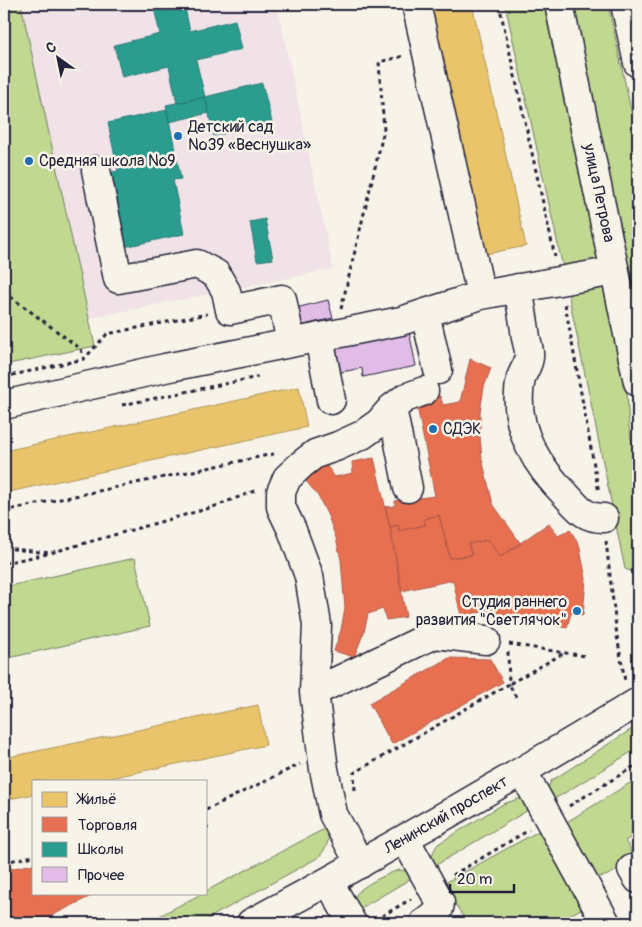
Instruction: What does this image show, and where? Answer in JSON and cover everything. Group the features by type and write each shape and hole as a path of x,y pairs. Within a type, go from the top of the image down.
{"main road":[{"path":"416,4 481,294"},
{"name":"улица Петрова","path":"559,4 638,382"},
{"path":"625,4 638,63"},
{"path":"96,170 118,279 197,264 216,274 226,291 230,310 282,299 291,343"},
{"path":"4,405 90,385 401,321 481,294 615,272"},
{"path":"518,288 530,357 522,378 519,400 521,420 527,441 535,458 547,475 580,510 592,518 604,518"},
{"path":"360,864 333,814 322,754 314,692 317,625 309,576 292,530 281,507 281,492 288,478 315,454 362,435 379,423 404,398 431,381 425,313"},
{"path":"327,336 331,400"},
{"path":"392,408 408,488"},
{"path":"314,692 435,634 497,642"},
{"name":"Ленинский проспект","path":"251,923 329,882 523,772 632,691"},
{"path":"523,772 606,923"},
{"path":"405,839 433,886 440,902 440,907 434,917 424,923"},
{"path":"329,882 352,923"}],"path":[{"path":"499,4 561,281 604,518 617,636 632,691"},
{"path":"327,336 384,130 379,62 427,52"},
{"path":"4,292 81,349 90,385"},
{"path":"4,377 84,359 107,334 230,310"},
{"path":"120,406 266,375"},
{"path":"4,511 280,452"},
{"path":"4,563 50,553 213,507 288,478"},
{"path":"4,548 50,553"},
{"path":"516,697 509,684 497,642 585,656"},
{"path":"356,799 354,773 564,652"},
{"path":"208,809 322,754"},
{"path":"370,923 638,764"},
{"path":"4,862 32,856"}],"shaded area":[{"name":"Детский сад №39 «Веснушка»","path":"4,4 277,4 333,269 90,318 95,346 4,365"}],"green space":[{"name":"Средняя школа №9","path":"4,4 21,4 95,346 4,365"},
{"path":"505,4 546,4 626,376 629,427 638,472 638,574 625,569 562,263"},
{"path":"570,4 608,4 638,142 638,322"},
{"path":"135,558 150,626 4,659 4,587"},
{"path":"638,725 638,748 548,803 546,793 551,781"},
{"path":"638,778 638,833 625,841 630,848 631,858 610,874 600,877 595,876 562,825"},
{"path":"518,799 526,800 535,806 433,867 434,850 438,844 503,804"},
{"path":"328,827 329,836 327,843 319,857 200,923 146,923 201,894 208,894 208,890"},
{"path":"546,827 586,906 556,923 467,923 443,884"},
{"path":"400,870 406,871 412,878 356,911 355,899 359,891 376,880"}],"building: Жильё":[{"path":"431,4 472,4 526,246 486,254"},
{"path":"299,387 307,427 4,493 4,451"},
{"path":"258,705 266,745 101,780 32,780 32,794 4,800 4,758"}],"building: Торговля":[{"path":"470,359 491,368 484,387 480,412 482,459 493,504 521,544 500,557 488,540 468,544 472,555 450,558 439,515 424,519 425,525 399,531 398,525 390,527 385,507 395,506 395,501 435,496 416,401 440,396 443,405 460,402"},
{"path":"374,458 390,527 406,617 386,620 383,609 368,614 364,632 354,657 334,651 341,630 345,608 341,560 328,516 318,496 303,477 323,461 335,477 353,473 352,462"},
{"path":"439,515 450,558 472,555 468,544 488,540 500,557 549,523 558,536 570,530 579,544 586,579 583,615 571,613 567,628 487,611 461,616 453,580 402,591 390,527 398,525 399,531 425,525 424,519"},
{"path":"449,658 490,659 503,682 392,744 369,703"},
{"path":"32,864 32,894 95,894 37,923 4,923 4,870"}],"building: Школы":[{"path":"153,4 184,4 190,31 235,20 242,49 196,60 205,97 177,103 169,66 122,77 114,45 160,34"},
{"path":"262,83 272,122 214,136 205,97"},
{"path":"205,97 209,113 169,122 166,105"},
{"path":"167,110 181,179 173,180 184,234 124,247 108,173 118,171 108,123"},
{"path":"265,219 273,259 257,261 250,222"}],"building: Прочее":[{"path":"328,300 333,318 300,326 296,308"},
{"path":"408,326 416,366 363,377 362,368 336,373 330,342"}],"place":[{"name":"Детский сад №39 «Веснушка»","path":"178,136"},
{"name":"Средняя школа №9","path":"29,161"},
{"name":"СДЭК","path":"433,429"},
{"name":"Студия раннего развития \"Светлячок\"","path":"577,611"}]}
